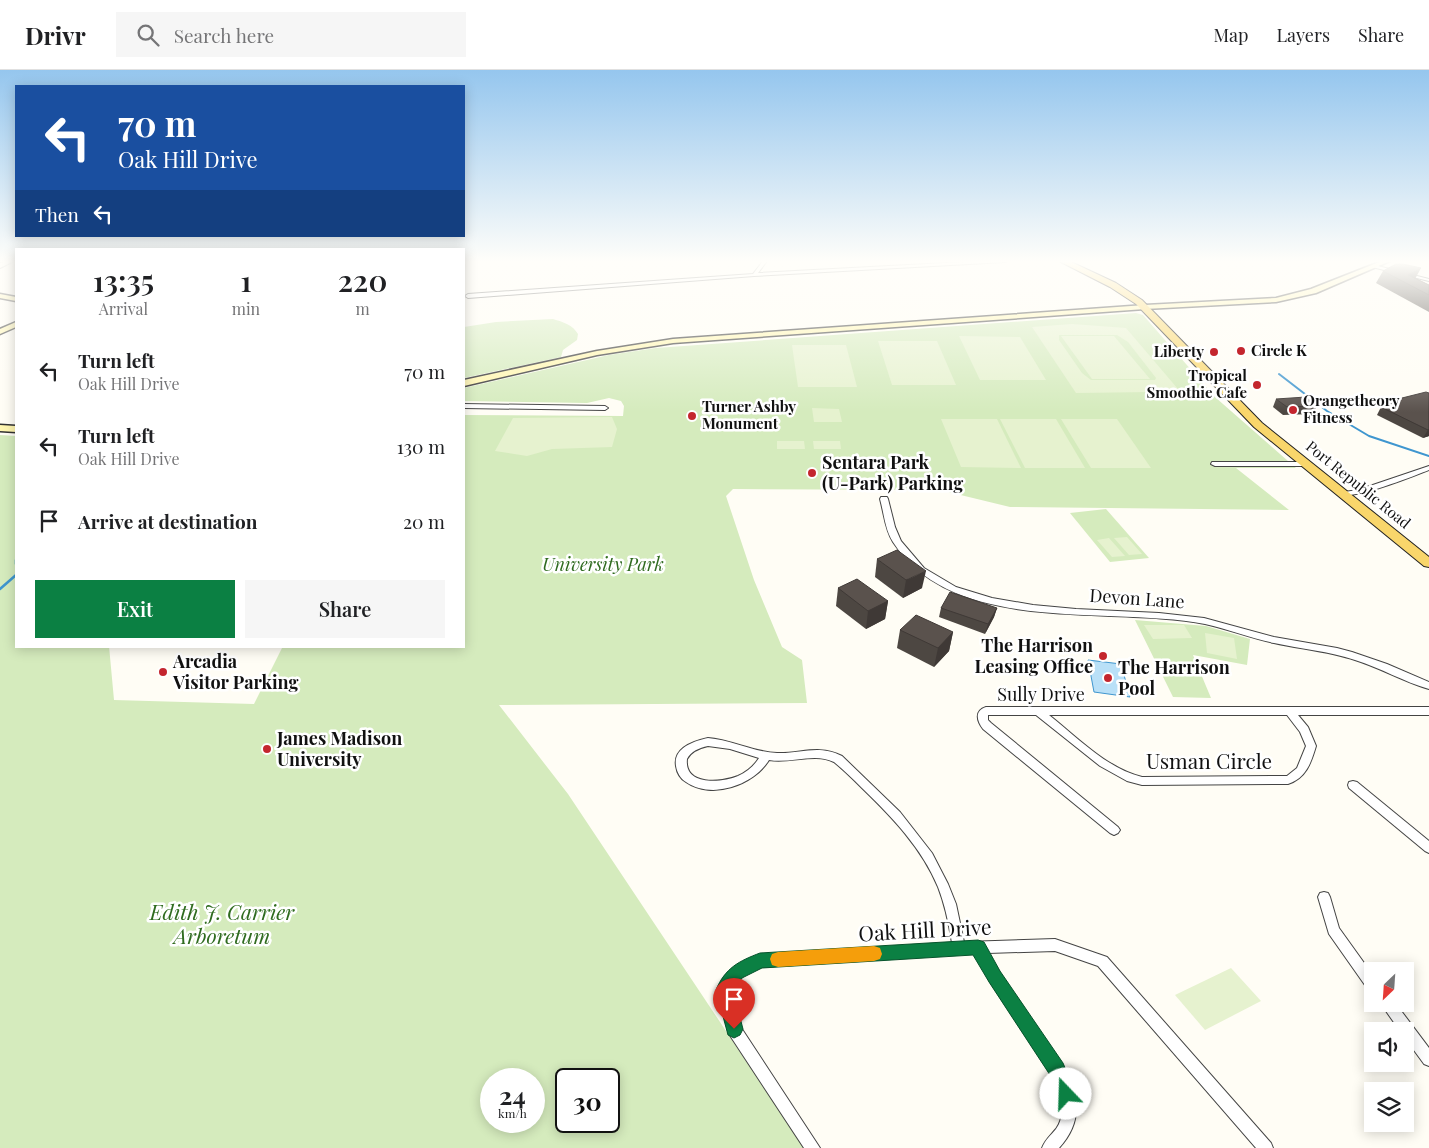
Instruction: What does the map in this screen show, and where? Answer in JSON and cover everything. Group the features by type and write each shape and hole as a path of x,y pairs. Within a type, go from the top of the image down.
{"main road":[{"path":"465,382 597,353 673,341 1085,311"},
{"name":"Port Republic Road","path":"1149,311 1243,411 1305,464 1429,563"},
{"path":"0,332 15,324"},
{"path":"0,336 15,329"},
{"path":"0,428 15,430"}],"street":[{"path":"465,406 605,408"},
{"path":"1214,464 1305,464"},
{"path":"1344,494 1359,492 1429,468"},
{"name":"Devon Lane","path":"884,499 894,536 906,555 938,580 976,597 1002,604 1032,608 1185,618 1210,622 1276,641 1355,656 1396,671 1429,686"},
{"name":"Sully Drive","path":"1114,830 982,721 983,714 986,711 1429,711"},
{"name":"Usman Circle","path":"1039,712 1116,772 1132,780 1142,782 1288,780 1298,776 1303,769 1311,746 1304,730 1290,711"},
{"path":"766,756 751,773 739,780 722,784 694,782 686,775 681,766 682,758 687,751 705,743 718,743 766,756 778,757 815,753 832,756 888,806 909,829 939,876 951,906 959,948"},
{"path":"1354,785 1429,848"},
{"path":"1324,897 1333,930 1364,973"},
{"name":"Oak Hill Drive","path":"814,1148 734,1029 724,990 736,972 760,961 959,948 1055,945 1102,961 1266,1148"},
{"path":"978,947 994,976 1056,1069 1064,1085 1068,1107 1067,1122 1064,1131 1049,1148"},
{"path":"1394,1012 1429,1058"}],"green space":[{"name":"Edith J. Carrier Arboretum","path":"1136,313 1143,315 1215,397 1296,468 1236,468 1289,510 1010,507 940,490 733,489 726,496 754,580 782,647 802,660 807,703 499,705 568,794 804,1148 0,1148 0,435 15,436 15,648 109,648 114,700 254,704 282,648 465,648 465,415 623,416 624,406 621,401 609,398 587,403 465,401 465,388 609,355 656,348"},
{"path":"553,319 571,326 578,334 577,340 563,350 561,357 465,378 465,327 496,322"},
{"path":"1072,324 1126,328 1178,389 1161,389 1156,391 1162,396 1157,396 1151,392 1076,393 1032,327","holes":["1059,335 1117,335 1128,342 1156,378 1155,380 1091,380 1082,373 1059,340"]},
{"path":"959,336 1020,337 1046,380 980,380"},
{"path":"1061,336 1114,336 1150,379 1092,379"},
{"path":"878,341 937,341 956,385 892,385"},
{"path":"792,345 846,345 857,387 798,387"},
{"path":"812,408 839,409 842,422 814,422"},
{"path":"612,417 617,429 612,447 552,449 527,456 495,451 513,418"},
{"path":"941,419 997,419 1021,468 961,467"},
{"path":"1000,419 1056,419 1085,468 1025,468"},
{"path":"1061,419 1117,419 1151,468 1091,468"},
{"path":"777,441 804,441 805,449 777,449"},
{"path":"813,441 840,441 841,449 814,449"},
{"path":"1106,509 1149,558 1110,562 1070,513"},
{"path":"1127,537 1142,554 1129,555 1114,538"},
{"path":"1109,538 1125,556 1112,557 1097,540"},
{"path":"1135,620 1206,626 1250,639 1247,665 1193,655 1211,698 1173,697"},
{"path":"1144,625 1184,625 1192,638 1153,639"},
{"path":"1205,633 1234,638 1237,659 1207,653"},
{"path":"1231,968 1261,1001 1205,1030 1175,995"}],"water":[{"name":"The Harrison Pool","path":"1088,660 1121,664 1130,697 1094,692"}],"building":[{"path":"1426,392 1429,393 1428,430 1381,407 1395,403 1390,401"},
{"path":"1306,397 1317,406 1287,407 1276,399"},
{"path":"897,550 926,571 906,580 877,559"},
{"path":"857,579 888,601 868,611 838,588"},
{"path":"950,592 997,608 988,624 941,608"},
{"path":"916,615 953,632 938,648 900,630"}],"waterway":[{"path":"1279,374 1327,411 1369,436 1429,456"},
{"path":"0,589 15,576"}],"slow traffic":[{"path":"778,959 874,954"}],"place":[{"name":"Circle K","path":"1241,351"},
{"name":"Liberty","path":"1214,352"},
{"name":"Tropical Smoothie Cafe","path":"1257,385"},
{"name":"Orangetheory Fitness","path":"1293,410"},
{"name":"Turner Ashby Monument","path":"692,416"},
{"name":"Sentara Park (U-Park) Parking","path":"812,473"},
{"name":"The Harrison Leasing Office","path":"1103,656"},
{"name":"Arcadia Visitor Parking","path":"163,672"},
{"name":"The Harrison Pool","path":"1108,678"},
{"name":"James Madison University","path":"267,749"}],"route":[{"path":"734,1029 724,990 736,972 760,961 978,947 994,976 1056,1069 1066,1094"}],"park label":[{"name":"University Park","path":"603,565"}]}
